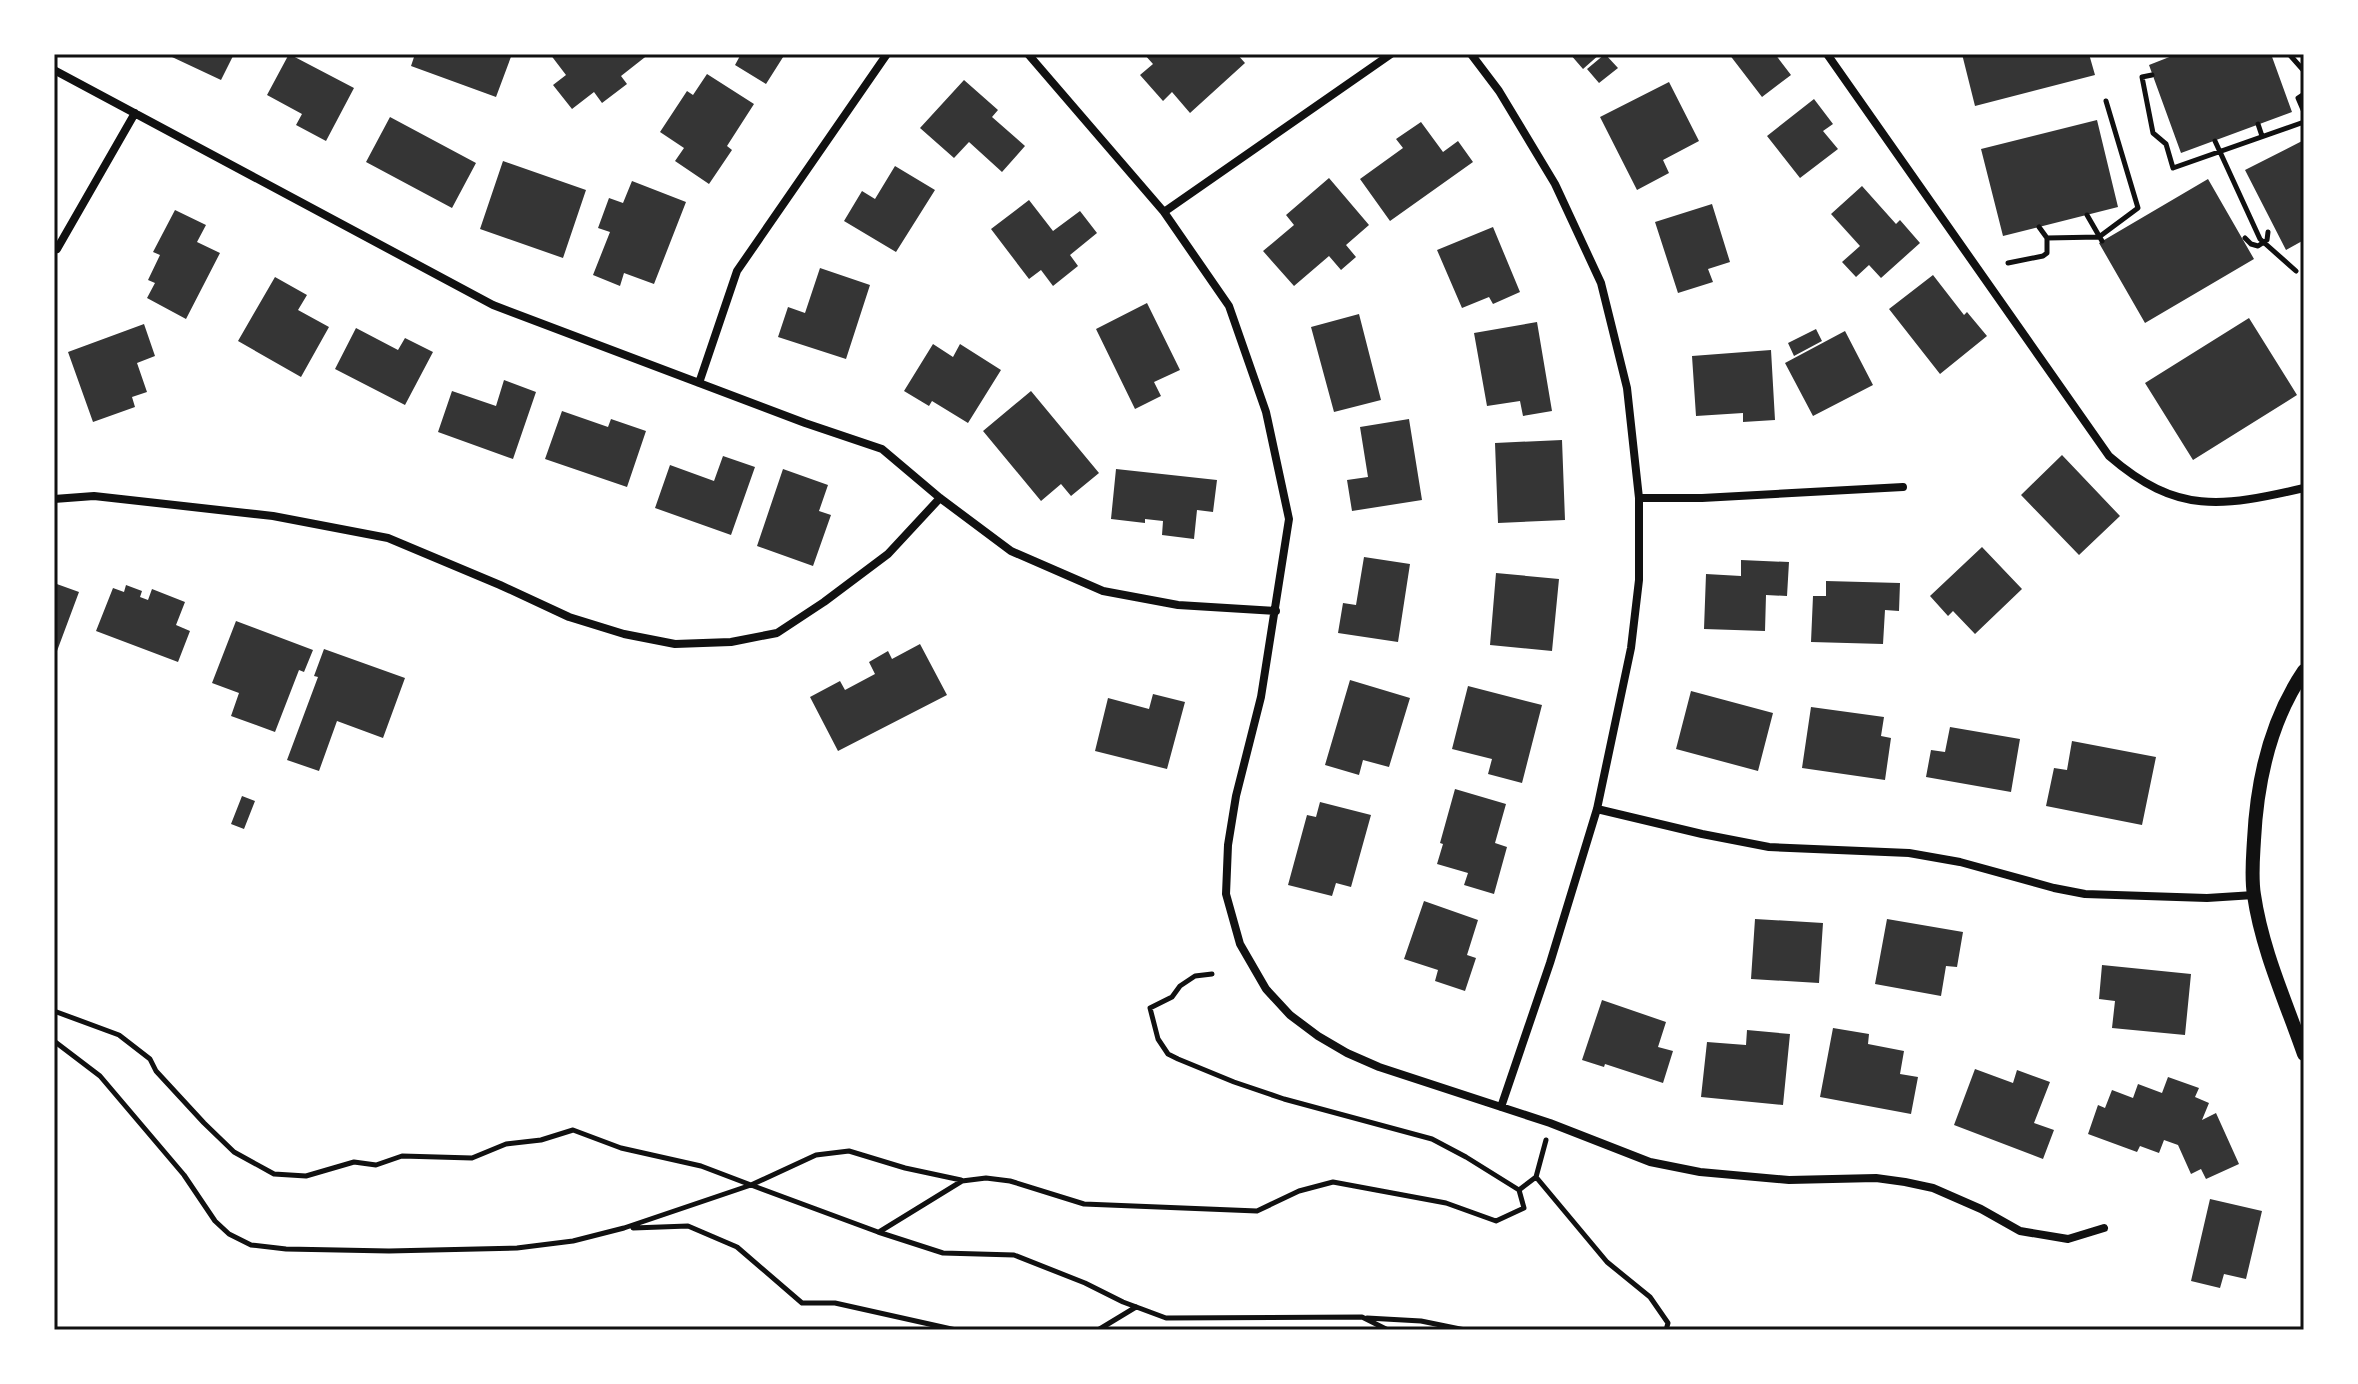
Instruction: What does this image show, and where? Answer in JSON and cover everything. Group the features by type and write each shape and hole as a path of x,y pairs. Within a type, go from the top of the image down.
{"street":[{"path":"699,383 737,271 887,54"},
{"path":"1028,54 1164,212 1229,306 1266,412 1289,519 1261,697 1236,796 1228,845 1226,894 1240,944 1266,989 1290,1015 1347,1053 1379,1067 1550,1123 1650,1162 1700,1172 1789,1180 1876,1178 1905,1182 1933,1188 1981,1209 2020,1231 2068,1239 2104,1228"},
{"path":"1164,212 1391,54"},
{"path":"1471,54 1499,91 1555,184 1601,283 1627,388 1639,498 1639,580 1631,648 1597,809 1550,963 1501,1107"},
{"path":"1827,54 2109,456 2132,475 2158,490 2189,500 2218,503 2245,501 2304,488"},
{"path":"54,70 493,305 882,449 940,498 1011,551 1103,591 1178,605 1276,611"},
{"path":"57,249 135,113"},
{"path":"1639,498 1702,498 1903,487"},
{"path":"54,499 94,496 258,514 388,538 569,617 624,634 675,644 731,642 777,633 888,554 940,498"},
{"path":"2304,671 2292,688 2271,737 2260,779 2253,857 2254,895 2269,956 2304,1054"},
{"path":"1597,809 1769,847 1909,853 1960,862 2085,894 2207,898 2254,895"}],"path":[{"path":"2289,54 2304,71"},
{"path":"2152,75 2142,77 2153,133 2166,144 2173,168 2304,122"},
{"path":"2304,94 2298,98 2304,112"},
{"path":"2047,238 2100,239 2138,208 2106,101"},
{"path":"2258,124 2262,136"},
{"path":"2215,141 2260,239 2296,271"},
{"path":"2087,215 2100,239"},
{"path":"2008,263 2047,253 2047,238 2039,227"},
{"path":"2245,238 2254,246 2264,243 2268,232"},
{"path":"54,1041 100,1076 184,1175 215,1221 229,1234 251,1245 286,1249 389,1251 517,1248 573,1241 624,1228 751,1185 816,1155 849,1151 962,1181 986,1178 1010,1181 1084,1204 1257,1211 1299,1191 1333,1182 1446,1203 1496,1221 1524,1208 1519,1190 1432,1139 1271,1095 1168,1054 1158,1039 1150,1008 1172,997 1180,986 1195,976 1212,974"},
{"path":"54,1011 119,1035 150,1059 156,1071 234,1152 274,1174 306,1176 354,1162 376,1165 402,1156 472,1158 506,1144 541,1140 573,1130 621,1148 701,1166 943,1253 1014,1255 1166,1318 1362,1317 1421,1321 1465,1330"},
{"path":"1519,1190 1536,1177 1550,1123"},
{"path":"1536,1177 1607,1262 1650,1297 1668,1323 1666,1330"},
{"path":"878,1232 962,1181"},
{"path":"624,1228 688,1226 737,1247 802,1303 835,1303 956,1330"},
{"path":"1098,1330 1136,1307"},
{"path":"1362,1317 1388,1330"}],"building":[{"path":"173,54 234,54 221,80 172,57"},
{"path":"289,54 354,88 326,141 296,125 302,114 267,95"},
{"path":"415,54 512,54 496,97 411,66"},
{"path":"550,54 649,54 621,76 627,84 602,103 594,92 572,109 553,85 566,75"},
{"path":"741,54 785,54 766,84 735,65"},
{"path":"1144,54 1237,54 1245,63 1190,113 1172,92 1163,101 1140,75 1153,64"},
{"path":"1570,54 1600,54 1583,69"},
{"path":"1605,54 1618,68 1599,83 1587,69"},
{"path":"1729,54 1775,54 1791,75 1762,97"},
{"path":"1962,54 2089,54 2095,75 1975,106"},
{"path":"2177,54 2271,54 2292,112 2181,153 2149,65"},
{"path":"707,74 754,104 727,146 732,150 709,184 675,161 684,148 660,132 687,91 693,95"},
{"path":"964,80 998,110 992,117 1025,146 1002,172 969,142 954,158 920,128"},
{"path":"1669,82 1699,141 1663,160 1669,173 1637,190 1600,117"},
{"path":"1814,99 1833,124 1823,131 1838,149 1800,178 1767,136"},
{"path":"390,117 476,163 452,208 366,162"},
{"path":"2097,120 2118,207 2003,236 1981,149"},
{"path":"1421,122 1443,152 1458,141 1473,162 1390,221 1360,179 1403,148 1396,139"},
{"path":"2304,140 2304,240 2286,250 2245,170"},
{"path":"503,161 586,190 563,258 480,229"},
{"path":"895,166 935,190 896,252 844,221 862,191 875,199"},
{"path":"1329,178 1369,225 1346,245 1356,257 1341,270 1329,256 1294,286 1263,251 1294,225 1286,215"},
{"path":"2208,179 2254,259 2145,323 2099,243"},
{"path":"632,181 686,202 654,284 624,273 620,286 593,275 610,232 598,228 609,198 623,203"},
{"path":"1862,186 1896,224 1900,220 1920,243 1881,278 1869,265 1856,277 1842,262 1860,246 1831,214"},
{"path":"1029,200 1053,231 1080,211 1097,233 1070,255 1078,266 1053,286 1041,270 1029,279 991,229"},
{"path":"1712,204 1730,262 1708,269 1713,282 1678,293 1655,222"},
{"path":"175,210 206,225 197,242 220,253 186,319 147,298 155,283 148,280 160,255 153,252"},
{"path":"1493,227 1520,292 1493,304 1489,297 1462,308 1437,250"},
{"path":"820,268 870,285 846,359 778,337 788,307 805,313"},
{"path":"1933,275 1964,315 1967,312 1987,336 1940,374 1889,309"},
{"path":"275,277 307,295 298,310 329,327 301,377 238,341"},
{"path":"1147,303 1180,370 1154,382 1161,396 1135,409 1096,329"},
{"path":"1359,314 1381,400 1334,412 1311,327"},
{"path":"2249,318 2297,395 2193,460 2145,383"},
{"path":"1537,322 1552,411 1523,416 1520,401 1487,406 1474,333"},
{"path":"144,324 155,356 137,363 147,392 132,397 135,407 93,422 68,352"},
{"path":"356,328 398,350 405,338 433,352 405,405 335,369"},
{"path":"1816,329 1822,341 1794,356 1788,343"},
{"path":"1845,331 1873,385 1813,416 1785,363"},
{"path":"933,344 953,357 960,344 1001,370 968,423 932,401 929,406 904,391"},
{"path":"1771,350 1775,420 1743,422 1743,413 1696,416 1692,356"},
{"path":"504,380 536,392 513,459 438,432 452,391 496,406"},
{"path":"1031,391 1099,473 1071,496 1061,484 1041,501 983,431"},
{"path":"562,411 608,427 611,419 646,431 627,487 545,459"},
{"path":"1409,419 1422,500 1352,511 1347,480 1368,477 1360,427"},
{"path":"1562,440 1565,520 1498,523 1495,443"},
{"path":"2062,455 2120,516 2079,555 2021,495"},
{"path":"723,456 755,467 731,535 655,508 670,465 714,481"},
{"path":"783,469 828,485 819,511 831,515 813,566 757,546"},
{"path":"1116,469 1217,480 1213,512 1197,510 1194,539 1162,535 1163,521 1145,519 1145,523 1111,519"},
{"path":"1982,547 2022,589 1975,634 1953,611 1948,616 1930,596"},
{"path":"1364,557 1410,564 1398,642 1338,633 1343,603 1356,605"},
{"path":"1741,560 1789,562 1787,596 1766,595 1765,631 1704,629 1706,574 1741,576"},
{"path":"1496,573 1559,579 1552,651 1490,645"},
{"path":"1826,581 1900,583 1899,611 1885,610 1883,644 1811,642 1813,596 1826,596"},
{"path":"54,583 79,592 57,651 54,649"},
{"path":"126,585 142,591 140,597 148,600 152,589 185,602 176,625 190,631 178,662 96,631 113,588 124,592"},
{"path":"236,621 313,650 304,672 299,670 275,732 231,716 239,693 212,683"},
{"path":"920,644 947,695 838,751 810,697 840,681 845,690 875,674 869,662 888,651 892,659"},
{"path":"324,649 405,678 383,738 337,721 319,771 287,760 318,677 314,676"},
{"path":"1350,680 1410,698 1389,767 1363,760 1359,775 1325,765"},
{"path":"1468,686 1542,705 1522,783 1488,774 1492,759 1452,749"},
{"path":"1691,691 1773,713 1758,771 1676,749"},
{"path":"1153,694 1185,702 1167,769 1095,751 1108,698 1149,709"},
{"path":"1811,707 1884,717 1881,736 1891,738 1885,780 1802,768"},
{"path":"1950,727 2020,739 2011,792 1926,777 1931,750 1945,752"},
{"path":"2072,741 2156,757 2142,825 2046,806 2054,768 2067,770"},
{"path":"1455,789 1506,804 1495,843 1507,847 1494,894 1464,885 1468,873 1437,864"},
{"path":"242,796 255,801 244,829 231,824"},
{"path":"1320,802 1371,815 1351,887 1336,883 1332,896 1288,885 1307,815 1316,817"},
{"path":"1424,901 1478,920 1467,955 1476,958 1465,991 1435,981 1438,970 1404,959"},
{"path":"1755,919 1823,923 1819,983 1751,979"},
{"path":"1887,919 1963,932 1957,967 1946,966 1941,996 1875,984"},
{"path":"2102,965 2191,974 2185,1035 2112,1028 2115,1001 2099,999"},
{"path":"1602,1000 1666,1022 1658,1047 1673,1051 1663,1083 1605,1064 1604,1067 1582,1060"},
{"path":"1833,1028 1869,1034 1868,1044 1904,1051 1900,1074 1918,1077 1911,1114 1820,1097"},
{"path":"1747,1030 1790,1034 1783,1105 1701,1097 1707,1042 1746,1045"},
{"path":"1975,1069 2013,1083 2017,1070 2050,1082 2034,1123 2054,1130 2043,1159 1954,1125"},
{"path":"2168,1077 2199,1088 2195,1097 2209,1103 2202,1120 2216,1113 2239,1164 2206,1179 2201,1169 2191,1174 2178,1145 2164,1140 2159,1153 2140,1146 2137,1152 2088,1134 2098,1105 2105,1108 2112,1090 2133,1098 2138,1084 2162,1093"},
{"path":"2210,1199 2262,1211 2246,1279 2224,1274 2220,1288 2191,1281"}]}
